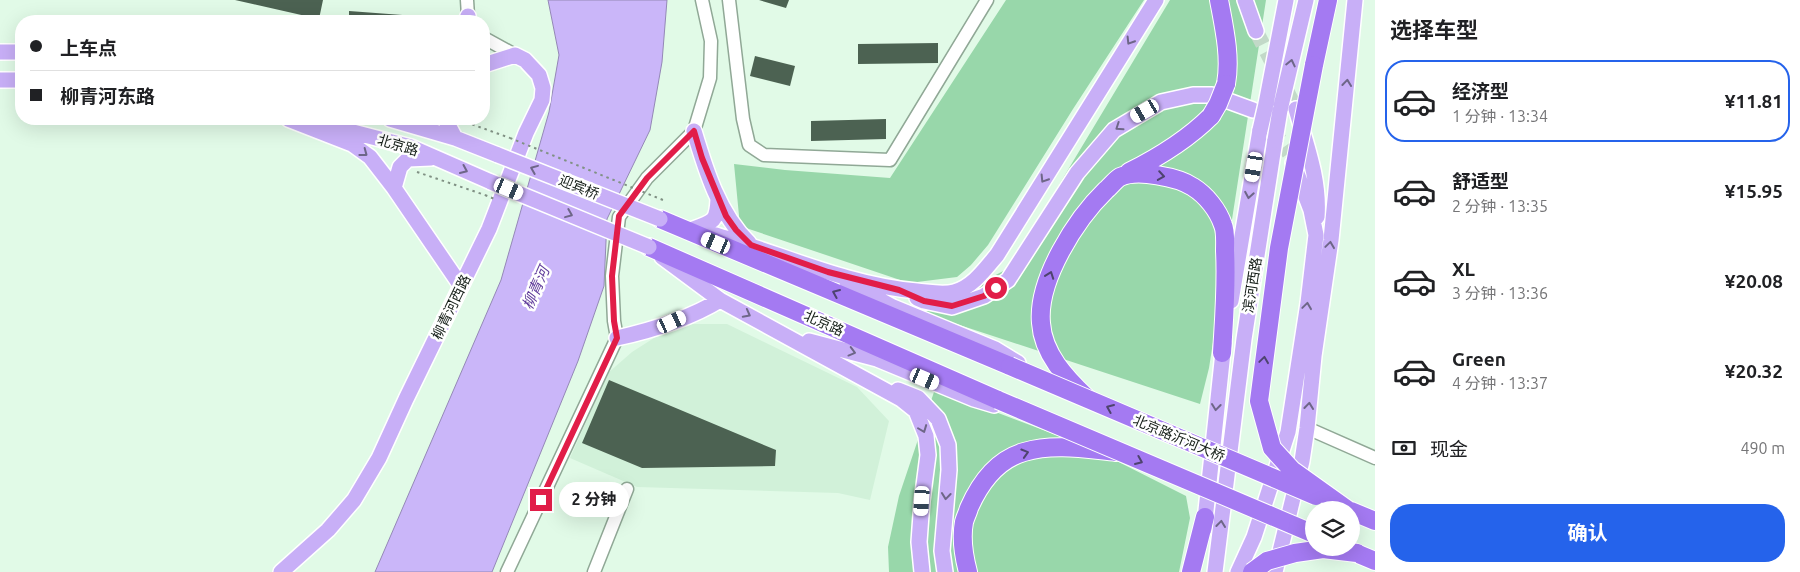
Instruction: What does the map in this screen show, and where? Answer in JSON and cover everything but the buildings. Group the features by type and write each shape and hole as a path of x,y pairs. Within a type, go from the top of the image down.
{"highway":[{"path":"1088,399 1056,363 1045,341 1040,322 1044,293 1056,259 1078,223 1098,198 1120,177 1148,163 1194,133 1211,116 1226,84 1229,70 1219,0"},
{"path":"1328,0 1279,248 1259,402 1272,448 1292,470 1336,501"},
{"path":"1120,177 1144,173 1170,178 1193,187 1213,205 1224,226 1227,282 1222,353"},
{"name":"北京路沂河大桥","path":"660,220 1328,501"},
{"name":"北京路","path":"649,247 1042,418"},
{"path":"1042,418 1305,530"},
{"path":"968,572 964,555 964,522 974,495 984,478 1003,463 1022,452 1066,447 1119,452"},
{"name":"北京路沂河大桥","path":"1360,515 1375,521"},
{"path":"1191,572 1205,517"},
{"path":"1252,572 1267,561 1305,552"},
{"path":"1360,554 1375,560"}],"main road":[{"path":"828,272 899,290 934,293 955,292 975,281 997,255 1156,0"},
{"path":"1245,0 1256,31"},
{"name":"滨河西路","path":"1198,572 1222,353 1260,130 1260,107 1286,0"},
{"name":"滨河西路","path":"1215,572 1244,338 1275,140 1280,110 1306,0"},
{"path":"1275,572 1302,461 1307,428 1314,356 1332,230 1355,0"},
{"path":"0,52 15,52"},
{"path":"490,63 515,56"},
{"name":"柳青河西路","path":"281,572 328,530 354,500 379,458 489,229 526,133 542,100 543,88 539,75 525,60 515,56"},
{"path":"0,80 15,80"},
{"path":"899,290 924,301 952,306 984,296 1008,280 1077,173 1114,130 1161,102 1194,94 1212,95 1260,107"},
{"path":"1238,572 1254,537 1288,432 1308,303 1318,205 1316,185 1296,109"},
{"path":"303,125 352,144 370,157 394,188 461,286"},
{"name":"北京路","path":"325,125 411,147 438,158 488,189"},
{"name":"北京路","path":"411,125 455,138 498,155"},
{"path":"448,125 455,138"},
{"path":"694,131 702,158 726,216 736,230 751,245"},
{"path":"1289,152 1311,210 1316,235"},
{"name":"迎宾桥","path":"498,155 660,220 751,245 828,272"},
{"path":"394,188 400,167 408,158 438,158"},
{"name":"迎宾桥","path":"488,189 649,247 720,300 788,335"},
{"path":"694,229 711,223 717,215 718,198"},
{"path":"828,272 893,307 995,349 1052,384"},
{"path":"691,280 702,294 697,310"},
{"path":"617,338 649,331 708,307 720,300"},
{"path":"788,335 901,399 916,411 926,436 928,455 919,542 922,572"},
{"path":"788,335 877,359 974,399 1042,418"},
{"path":"844,367 918,398 938,419 948,445 949,470 942,551 945,572"}],"street":[{"path":"467,0 469,15"},
{"path":"507,572 617,338 614,321 612,276 619,216 647,178 694,131 710,78 711,41 702,0"},
{"path":"729,0 743,118 749,145 764,154 890,160 987,0"},
{"name":"柳青河西路","path":"490,41 515,56"},
{"path":"1307,428 1375,458"},
{"path":"594,572 627,489"}],"path":[{"path":"473,125 663,200"},
{"path":"400,167 488,189"}],"shaded area":[{"path":"676,324 727,324 857,387 889,421 870,500 838,493 637,487 570,458 608,373 632,352"}],"green space":[{"path":"1006,0 1144,0 988,245 971,265 957,277 909,283 740,226 734,164 890,178"},
{"path":"1170,0 1266,0 1209,368 1200,404 923,313 1009,268"},
{"path":"935,389 1091,448 1186,496 1190,518 1179,572 889,572 888,547 899,496"}],"water":[{"name":"柳青河","path":"548,0 667,0 662,62 650,130 607,219 604,286 578,361 492,572 375,572 501,280 549,112 559,55"}],"tunnel":[{"path":"1256,31 1296,109"},
{"path":"1271,128 1289,153"}],"route":[{"path":"541,500 617,338 614,321 612,276 619,216 647,178 694,131 702,158 726,216 736,230 751,245 828,272 899,290 924,301 952,306 984,296 996,288"}]}
